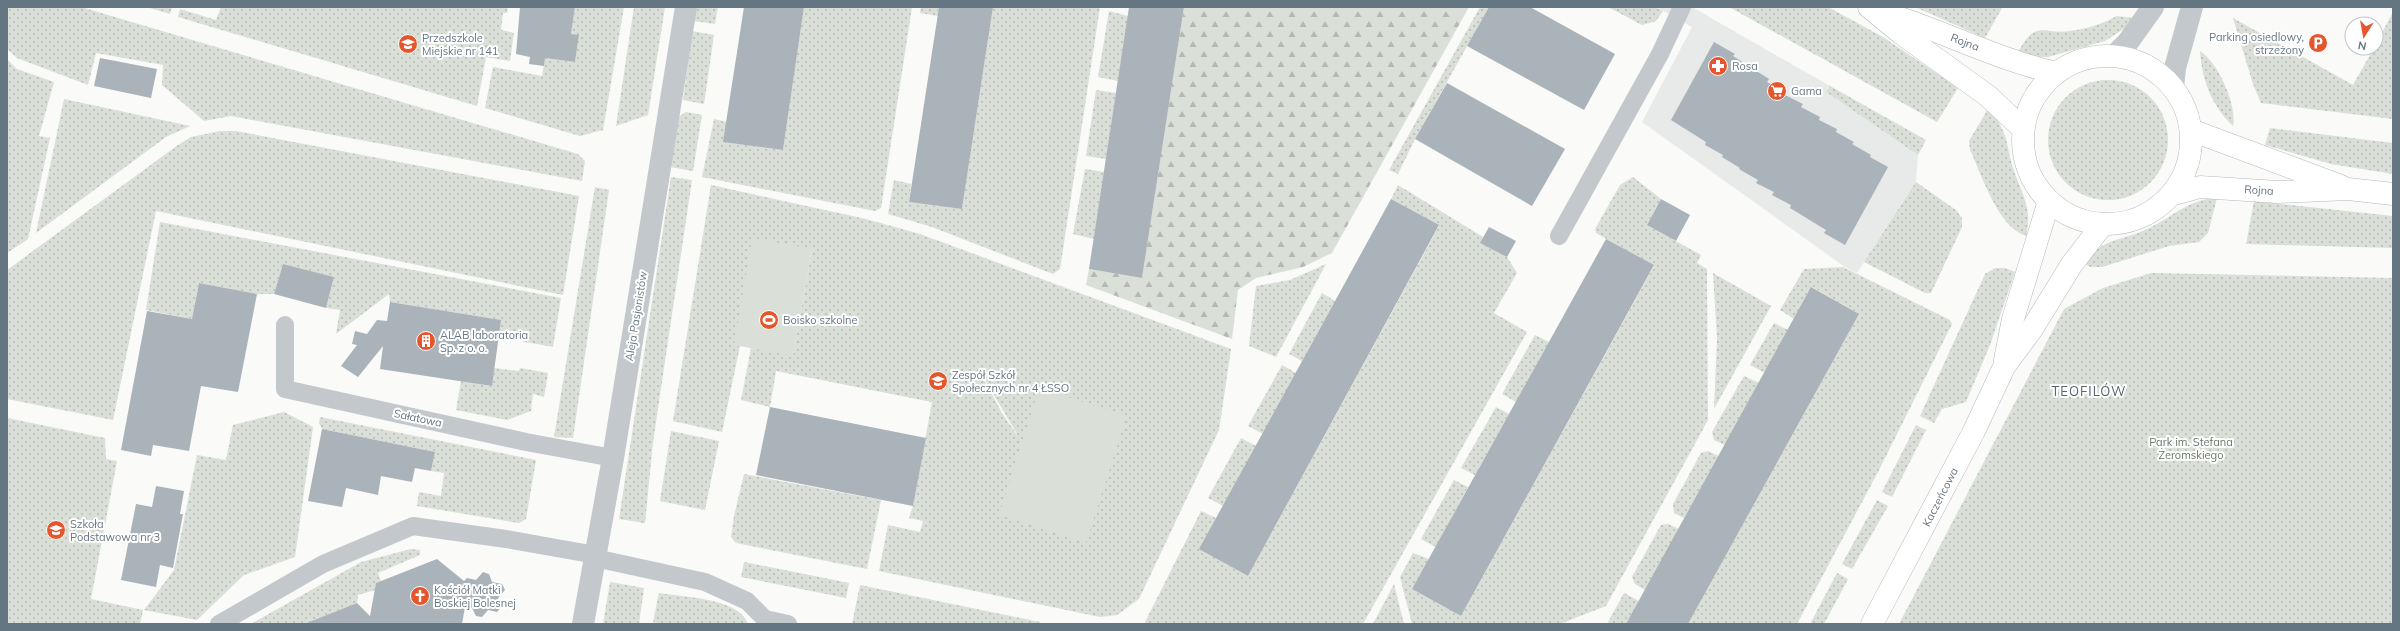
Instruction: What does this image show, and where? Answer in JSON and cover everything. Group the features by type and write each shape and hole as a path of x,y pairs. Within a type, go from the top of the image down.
{"street":[{"name":"Aleja Pasjonistów","path":"582,624 613,458 686,7"},
{"path":"2114,56 2128,42 2153,7"},
{"path":"2173,88 2175,68 2192,7"},
{"name":"Rojna","path":"1872,9 1914,22 2009,59 2056,73"},
{"name":"Rojna","path":"1872,9 1902,34 1988,96 2023,129"},
{"path":"2114,56 2143,64 2163,77 2173,88 2185,108 2191,130 2190,153 2187,168 2171,195 2160,205 2140,218 2118,224 2103,224 2073,217 2049,201 2035,184 2026,165 2023,151 2023,129 2032,102 2045,83 2056,73 2083,59 2114,56"},
{"name":"Rojna","path":"2191,130 2348,189"},
{"name":"Rojna","path":"2171,195 2200,188 2278,192 2348,189 2393,194"},
{"name":"Kaczeńcowa","path":"2004,367 2014,319 2049,201"},
{"name":"Kaczeńcowa","path":"1872,624 1970,438 2004,367 2032,329 2072,264 2103,224"}],"lane":[{"path":"1559,236 1656,60 1682,7"},
{"name":"Sałatowa","path":"285,325 286,389 526,442 613,458"},
{"path":"219,624 322,564 413,526 506,538 595,556 705,582 747,601 765,619 788,624"}],"shaded area":[{"path":"1656,7 1692,7 1830,86 1826,92 1918,155 1916,182 1857,273 1845,267 1642,122 1692,27"}],"green space":[{"path":"7,7 81,7 578,154 585,161 582,181 231,116 204,121 162,85 163,65 96,53 88,85 17,58 7,49"},
{"path":"146,7 172,7 170,14"},
{"path":"221,7 508,7 507,13 503,13 501,30 514,33 510,61 486,57 477,106 178,17 180,9 216,20"},
{"path":"575,7 624,7 603,130 580,136 485,108 493,67 542,76 545,58 575,62 579,36 571,34"},
{"path":"634,7 665,7 648,115 616,126"},
{"path":"696,7 718,7 715,24 694,21"},
{"path":"804,7 912,7 881,208 875,211 702,177 714,119 727,122 724,142 783,150"},
{"path":"921,7 939,7 938,16 920,13"},
{"path":"993,7 1100,7 1060,269 1053,274 932,227 888,214 894,180 911,184 909,202 962,209"},
{"path":"1184,7 1469,7 1332,253 1303,267 1256,278 1238,290 1232,339 1086,285 1089,269 1142,278"},
{"path":"1480,7 1489,7 1415,139 1398,174 1389,170"},
{"path":"1608,7 1655,7 1663,11 1656,21 1642,25"},
{"path":"1729,7 1828,7 1883,37 1958,88 1937,122"},
{"path":"1915,7 2000,7 2002,8 1985,38"},
{"path":"1109,11 1128,16 1118,81 1098,77"},
{"path":"2393,12 2393,119 2261,103 2253,84 2233,18 2353,85 2369,56 2384,56 2384,29"},
{"path":"2117,16 2133,18 2125,28 2105,41 2048,57 2036,57 2018,52 2030,35 2035,31 2041,30 2061,32 2082,29 2094,26"},
{"path":"692,31 714,35 704,104 683,100"},
{"path":"2200,51 2213,64 2225,85 2232,107 2233,126 2219,110 2209,92 2203,73"},
{"path":"7,59 17,69 54,82 39,136 50,138 28,239 7,253"},
{"path":"2108,80 2120,81 2131,85 2141,90 2150,98 2158,107 2163,117 2167,128 2167,152 2163,163 2158,173 2150,182 2141,190 2131,195 2120,199 2108,200 2096,199 2085,195 2075,190 2066,182 2058,173 2053,163 2049,152 2048,140 2049,128 2053,117 2058,107 2066,98 2075,90 2085,85 2096,81"},
{"path":"1830,86 1926,140 1918,155 1826,92"},
{"path":"1096,90 1116,93 1106,159 1086,156"},
{"path":"64,99 190,126 166,137 36,233"},
{"path":"1988,109 2004,132 2014,171 2026,202 2028,227 2026,236 2016,231 1999,212 1970,150 1969,141"},
{"path":"686,112 702,115 693,171 664,166 672,121"},
{"path":"2270,128 2393,143 2393,174 2331,164 2265,145"},
{"path":"220,131 236,131 579,196 563,295 156,211 113,420 7,399 7,270 178,145 191,137"},
{"path":"1085,169 1104,172 1094,239 1073,234"},
{"path":"671,177 692,180 653,442 645,523 619,519"},
{"path":"1633,177 1661,199 1647,225 1701,255 1697,263 1707,269 1708,420 1606,606 1560,624 1412,624 1400,577 1413,553 1429,559 1412,589 1461,616 1654,266 1596,233 1595,229 1620,185"},
{"path":"1916,182 1956,210 1962,218 1962,227 1931,293 1925,293 1864,262"},
{"name":"Zespół Szkół Społecznych nr 4 ŁSSO","path":"711,185 866,219 920,234 1231,349 1219,430 1139,599 1117,615 1100,617 879,571 888,525 920,532 923,521 909,518 913,506 932,402 776,371 770,407 741,400 751,348 793,355 812,249 734,345 740,346 722,432 673,421","holes":["975,363 1017,434 1002,413"]},
{"path":"1398,185 1483,237 1481,243 1507,257 1517,273 1494,313 1527,332 1363,624 1144,624 1201,511 1216,518 1200,549 1248,576 1439,226 1391,199"},
{"path":"595,187 609,190 573,438 554,437"},
{"path":"2217,198 2208,233 2199,242 2169,246 2102,267 2090,267 2084,263 2091,255 2105,244 2136,234 2154,226 2180,210 2197,202"},
{"path":"2254,201 2393,216 2393,248 2246,244"},
{"path":"160,222 561,298 553,347 498,337 501,320 390,302 389,294 336,334 340,310 326,308 334,277 283,264 274,294 257,294 199,283 192,319 146,310"},
{"name":"Boisko szkolne","path":"752,238 812,249 793,356 734,345"},
{"path":"1326,264 1276,357 1249,346 1256,286 1290,280"},
{"path":"1843,267 1950,320 1952,324 1878,472 1797,624 1688,624 1859,314 1812,287 1794,319 1780,310 1804,269"},
{"path":"1995,268 2005,268 2015,272 1990,345 1966,402 1942,409 1934,423 1920,416 1985,274"},
{"path":"1713,273 1771,306 1714,409 1717,338"},
{"name":"Park im. Stefana Żeromskiego","path":"2151,273 2393,278 2393,624 1899,624 2064,309 2103,288"},
{"path":"1322,293 1335,301 1302,361 1289,354"},
{"path":"1774,323 1788,330 1765,373 1750,365"},
{"path":"1535,335 1549,342 1516,402 1502,394"},
{"path":"1282,365 1296,373 1263,434 1248,426"},
{"path":"494,368 519,371 520,368 548,373 544,397 533,394 531,411 507,420 456,410 461,381 491,386"},
{"path":"1744,376 1759,383 1725,445 1714,440 1712,432"},
{"path":"1039,388 1127,416 1086,543 999,515"},
{"path":"1496,407 1509,414 1475,475 1461,468"},
{"path":"284,412 313,427 295,557 244,575 197,620 144,610 174,570 197,455 226,460 233,425"},
{"path":"320,417 536,460 526,519 519,523 417,506 419,492 441,496 444,473 431,471 435,452 322,429 319,423"},
{"name":"Szkoła Podstawowa nr 3","path":"7,418 105,438 106,459 117,461 91,599 143,610 140,624 7,624"},
{"path":"1916,425 1926,430 1892,497 1882,492"},
{"path":"671,431 719,441 705,510 660,501"},
{"path":"1241,438 1256,446 1223,506 1208,498"},
{"path":"1708,451 1719,456 1684,518 1674,513 1673,504 1701,453"},
{"path":"744,474 881,500 867,569 736,543 731,537 734,516"},
{"path":"1454,480 1468,487 1436,547 1421,539"},
{"path":"1877,500 1888,506 1852,569 1842,564"},
{"path":"1668,524 1679,529 1645,590 1635,584 1632,577 1661,525"},
{"path":"411,549 420,550 420,555 378,573 381,581 376,583 375,590 358,595 357,603 304,624 251,624 361,562"},
{"path":"744,562 849,583 846,598 741,577"},
{"path":"1837,573 1848,579 1824,624 1810,624"},
{"path":"610,582 644,588 639,624 603,624"},
{"path":"1394,584 1404,624 1373,624"},
{"path":"860,585 1040,622 1039,624 852,624"},
{"path":"659,593 709,600 722,604 743,615 748,624 663,624 653,622"},
{"path":"1624,593 1639,601 1626,624 1607,624"}],"building":[{"path":"520,7 575,7 571,34 579,35 575,62 545,58 544,66 529,64 530,57 516,54"},
{"path":"744,7 804,7 783,150 723,142"},
{"path":"939,7 993,7 962,209 909,202"},
{"path":"1129,7 1184,7 1142,278 1089,269"},
{"path":"1489,7 1530,7 1615,54 1584,110 1467,46"},
{"path":"1714,42 1735,54 1733,56 1769,79 1767,82 1786,92 1785,95 1803,104 1801,107 1820,117 1819,120 1837,129 1836,132 1854,142 1852,144 1871,155 1870,157 1888,167 1845,245 1824,233 1826,230 1790,208 1791,205 1772,195 1774,192 1756,183 1758,180 1722,157 1723,155 1705,145 1706,142 1671,120"},
{"path":"100,58 157,69 151,98 94,86"},
{"path":"1447,83 1565,149 1532,206 1415,139"},
{"path":"1391,199 1439,225 1248,576 1199,549"},
{"path":"1661,199 1690,215 1676,241 1647,225"},
{"path":"1489,227 1516,241 1507,257 1480,243"},
{"path":"1606,239 1654,265 1461,616 1412,589"},
{"path":"283,264 334,277 326,308 274,294"},
{"path":"199,283 257,294 238,392 201,386 189,451 153,445 151,456 121,450 147,311 192,319"},
{"path":"1811,287 1859,314 1688,624 1626,624"},
{"name":"ALAB laboratoria Sp. z o. o.","path":"390,302 501,320 492,386 380,369 383,346 358,377 341,366 357,345 352,344 355,331 367,334 377,320 387,321"},
{"path":"770,407 926,438 913,506 756,475"},
{"path":"322,429 435,452 431,471 415,468 412,482 381,476 378,495 346,488 342,507 308,501"},
{"path":"156,486 184,491 180,514 183,514 173,568 160,565 156,587 121,580 136,504 152,507"},
{"name":"Kościół Matki Boskiej Bolesnej","path":"437,559 464,581 467,578 476,580 483,572 489,574 492,582 502,584 505,590 498,598 501,607 497,612 488,610 482,617 476,616 472,608 465,607 462,624 304,624 357,603 370,616 376,583"}],"place":[{"name":"Parking osiedlowy, strzeżony","path":"2318,43"},
{"name":"Przedszkole Miejskie nr 141","path":"408,44"},
{"name":"Rosa","path":"1718,66"},
{"name":"Gama","path":"1777,91"},
{"name":"Boisko szkolne","path":"769,320"},
{"name":"ALAB laboratoria Sp. z o. o.","path":"426,341"},
{"name":"Zespół Szkół Społecznych nr 4 ŁSSO","path":"938,381"},
{"name":"Szkoła Podstawowa nr 3","path":"56,530"},
{"name":"Kościół Matki Boskiej Bolesnej","path":"420,596"}],"district":[{"name":"TEOFILÓW","path":"2089,391"}]}
